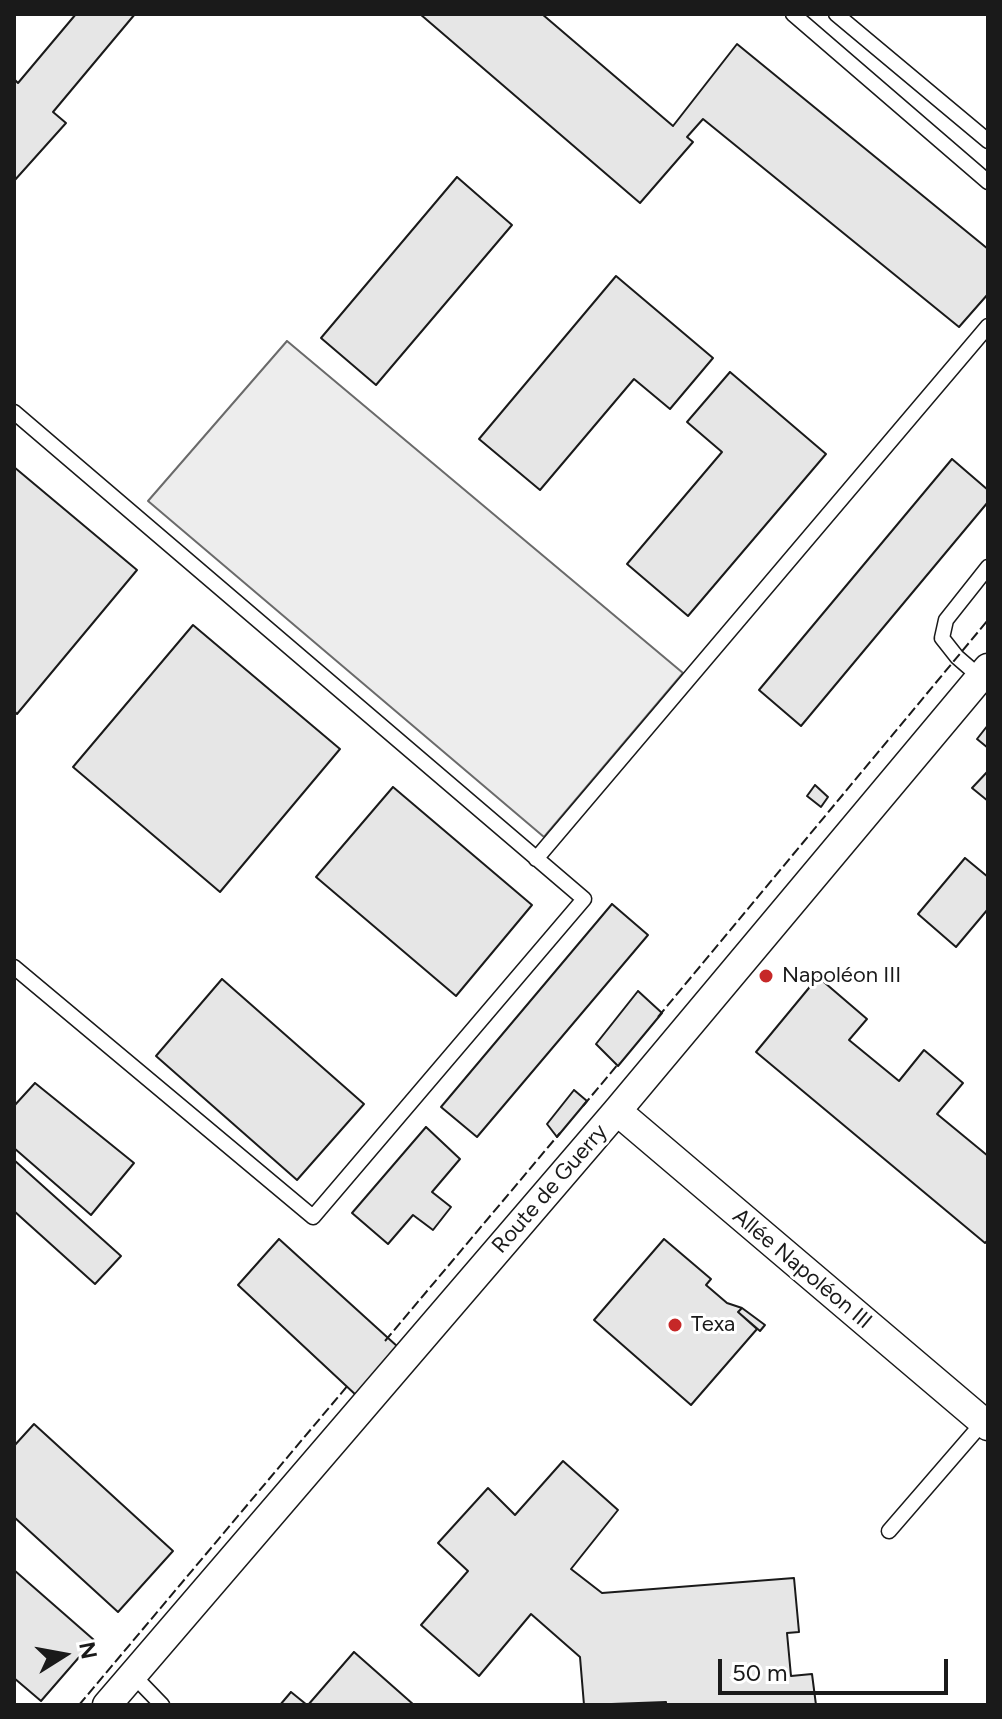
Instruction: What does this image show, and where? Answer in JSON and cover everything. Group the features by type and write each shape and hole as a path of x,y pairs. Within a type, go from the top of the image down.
{"street":[{"name":"Route de Guerry","path":"107,1705 617,1111 984,673"},
{"name":"Allée Napoléon III","path":"617,1111 986,1422"}],"lane":[{"path":"793,14 988,182"},
{"path":"836,14 988,141"},
{"path":"536,859 988,326"},
{"path":"14,412 584,899 313,1217 14,967"},
{"path":"984,673 957,657 942,638 946,620 988,567"},
{"path":"889,1531 986,1422"},
{"path":"133,1675 162,1705"}],"shaded area":[{"path":"287,341 683,673 544,837 148,501"}],"building":[{"path":"76,14 135,14 53,112 66,123 14,181 14,79 18,83"},
{"path":"420,14 542,14 673,126 737,44 988,249 988,294 959,327 703,119 687,137 693,142 640,203"},
{"path":"457,177 512,225 376,385 321,338"},
{"path":"616,276 713,358 670,409 634,379 540,490 479,439"},
{"path":"730,372 826,454 688,616 627,564 722,452 687,422"},
{"path":"952,459 988,490 988,502 801,726 759,690"},
{"path":"14,467 137,570 17,714 14,711"},
{"path":"193,625 340,749 220,892 73,767"},
{"path":"988,725 988,748 977,739"},
{"path":"988,771 988,801 972,788"},
{"path":"815,785 828,797 821,807 807,796"},
{"path":"393,787 532,905 456,996 316,877"},
{"path":"965,858 988,877 988,909 956,947 918,914"},
{"path":"612,904 648,935 477,1137 441,1107"},
{"path":"818,977 867,1019 849,1040 899,1081 924,1050 963,1083 937,1114 988,1156 988,1240 985,1243 756,1052"},
{"path":"222,979 364,1104 297,1180 156,1056"},
{"path":"638,991 662,1013 618,1066 596,1044"},
{"path":"35,1083 134,1163 91,1215 14,1148 14,1106"},
{"path":"574,1090 587,1101 557,1137 547,1124"},
{"path":"426,1127 460,1159 432,1192 451,1207 433,1230 413,1215 388,1244 352,1213"},
{"path":"14,1160 121,1256 95,1284 14,1211"},
{"path":"279,1239 398,1347 357,1396 238,1285"},
{"name":"Texa","path":"664,1239 711,1279 706,1285 727,1303 742,1308 738,1312 757,1329 691,1405 594,1320"},
{"path":"742,1308 765,1325 760,1331 738,1312"},
{"path":"34,1424 173,1551 118,1612 14,1517 14,1446"},
{"path":"563,1461 618,1510 571,1569 602,1593 794,1578 799,1632 787,1633 791,1676 812,1674 816,1705 666,1705 666,1702 584,1705 580,1657 531,1614 479,1676 421,1625 468,1571 438,1543 488,1488 515,1515"},
{"path":"14,1570 94,1640 41,1701 14,1678"},
{"path":"354,1652 414,1705 308,1705"},
{"path":"291,1692 307,1705 280,1705"}],"fence":[{"path":"658,1017 988,620"},
{"path":"583,1106 619,1063"},
{"path":"385,1341 560,1133"},
{"path":"79,1705 349,1384"}],"place":[{"name":"Napoléon III","path":"766,976"},
{"name":"Texa","path":"675,1325"}]}
